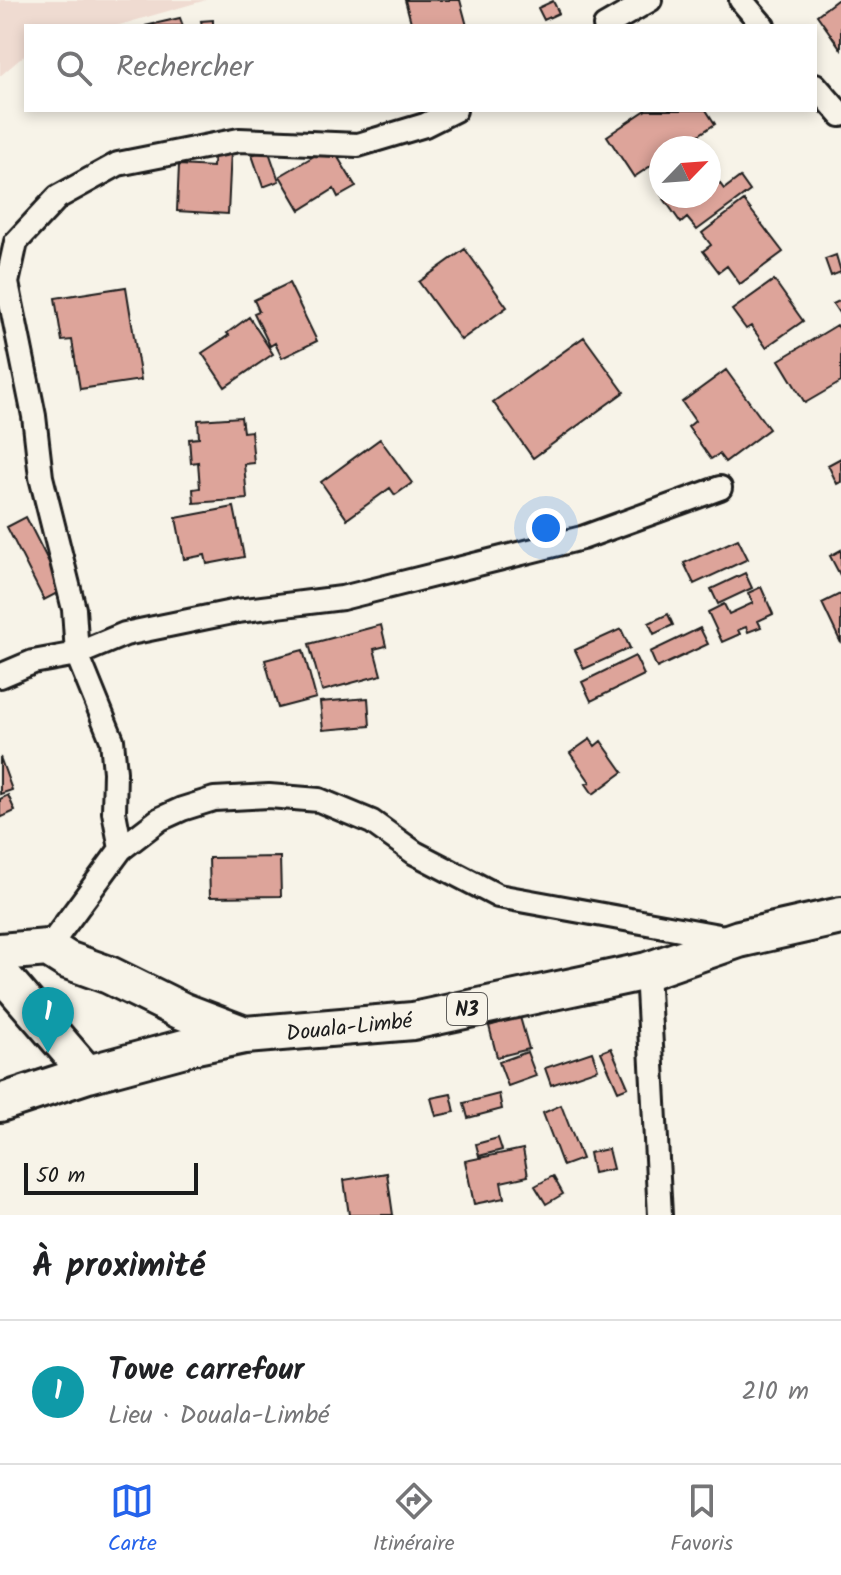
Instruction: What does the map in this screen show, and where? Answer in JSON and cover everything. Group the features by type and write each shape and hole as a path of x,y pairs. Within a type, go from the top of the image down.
{"highway":[{"name":"Douala-Limbé","path":"0,1103 88,1074 192,1046 245,1035 413,1021 647,971 739,939 841,916"},
{"path":"0,952 48,948 67,960 109,975 182,1011 245,1035"}],"main road":[{"path":"0,972 88,1074"}],"street":[{"path":"608,24 650,0"},
{"path":"741,0 761,24"},
{"path":"817,87 841,115"},
{"path":"121,849 114,812 112,740 77,654 74,609 41,477 34,416 7,283 16,242 58,197 118,164 239,140 358,145 425,125 451,112"},
{"path":"0,676 33,662 77,654 125,634 237,611 342,598 582,538 720,488"},
{"path":"48,948 121,849 160,819 214,799 269,796 319,800 372,822 415,853 498,896 739,939"},
{"path":"647,971 660,1215"}],"shaded area":[{"path":"0,0 206,0 123,24 24,24 24,56 0,76"}],"building":[{"path":"405,0 460,0 466,24 411,24"},
{"path":"841,0 841,49 817,15"},
{"path":"553,1 559,13 544,20 538,8"},
{"path":"180,18 182,24 154,24"},
{"path":"213,20 213,24 202,24 201,21"},
{"path":"643,112 707,112 715,124 697,136 649,136 649,167 634,177 607,136"},
{"path":"331,146 356,187 338,197 334,189 300,210 280,176"},
{"path":"214,149 231,150 228,214 177,211 179,165 213,167"},
{"path":"268,149 279,181 263,187 252,155"},
{"path":"740,177 750,191 697,230 687,218 681,223 670,208 721,208 721,185 724,189"},
{"path":"744,201 783,252 740,284 727,266 719,272 703,251 711,245 702,233"},
{"path":"465,249 507,307 461,340 419,282"},
{"path":"836,255 841,272 831,276 825,259"},
{"path":"774,280 803,321 766,347 751,326 746,329 732,310"},
{"path":"289,283 317,341 282,358 275,343 270,346 254,313 259,311 254,300"},
{"path":"126,287 141,380 80,389 72,340 62,341 55,298"},
{"path":"841,300 841,316 833,304"},
{"path":"249,317 273,354 225,387 202,353"},
{"path":"837,325 841,331 841,382 805,403 779,360"},
{"path":"584,337 624,392 533,458 493,402"},
{"path":"726,370 769,429 725,462 719,454 711,459 688,427 695,421 682,402"},
{"path":"241,417 243,432 251,431 254,463 244,464 247,499 194,503 193,489 200,488 198,462 191,463 189,439 199,438 198,420"},
{"path":"380,439 412,483 395,495 390,488 347,519 321,482"},
{"path":"841,458 841,482 837,484 828,465"},
{"path":"234,507 244,557 207,564 205,555 184,559 176,518"},
{"path":"26,517 63,590 44,600 7,527"},
{"path":"738,539 748,559 694,584 684,563"},
{"path":"841,550 841,575 840,575 830,556"},
{"path":"745,573 752,588 718,604 711,589"},
{"path":"761,587 773,614 758,621 761,627 748,632 746,627 738,630 740,634 722,642 708,612 724,604 729,614 753,603 748,593"},
{"path":"841,596 841,643 822,603"},
{"path":"668,614 673,625 654,634 649,623"},
{"path":"381,625 386,646 374,649 381,675 322,691 309,644"},
{"path":"700,628 708,644 657,668 650,652"},
{"path":"621,629 630,648 584,669 575,650"},
{"path":"303,650 316,698 278,708 265,660"},
{"path":"635,656 644,675 591,701 582,682"},
{"path":"368,698 370,726 323,730 320,702"},
{"path":"590,739 595,746 601,741 623,772 593,794 586,784 590,782 570,753"},
{"path":"0,757 12,790 0,794"},
{"path":"8,795 15,811 0,818 0,799"},
{"path":"280,857 281,896 210,897 209,858"},
{"path":"520,1017 529,1049 497,1057 489,1026"},
{"path":"611,1048 628,1087 618,1091 601,1052"},
{"path":"527,1052 536,1076 508,1086 499,1062"},
{"path":"592,1052 598,1069 551,1085 545,1068"},
{"path":"451,1094 455,1112 436,1116 431,1098"},
{"path":"499,1094 502,1109 468,1118 464,1103"},
{"path":"561,1105 582,1159 563,1166 543,1113"},
{"path":"498,1138 502,1150 479,1156 476,1144"},
{"path":"523,1149 528,1176 501,1182 504,1198 474,1204 465,1161"},
{"path":"608,1149 613,1169 593,1173 589,1153"},
{"path":"387,1173 393,1215 349,1215 344,1180"},
{"path":"553,1176 563,1194 546,1204 535,1186"}],"place":[{"name":"Towe carrefour","path":"48,1053"}]}
